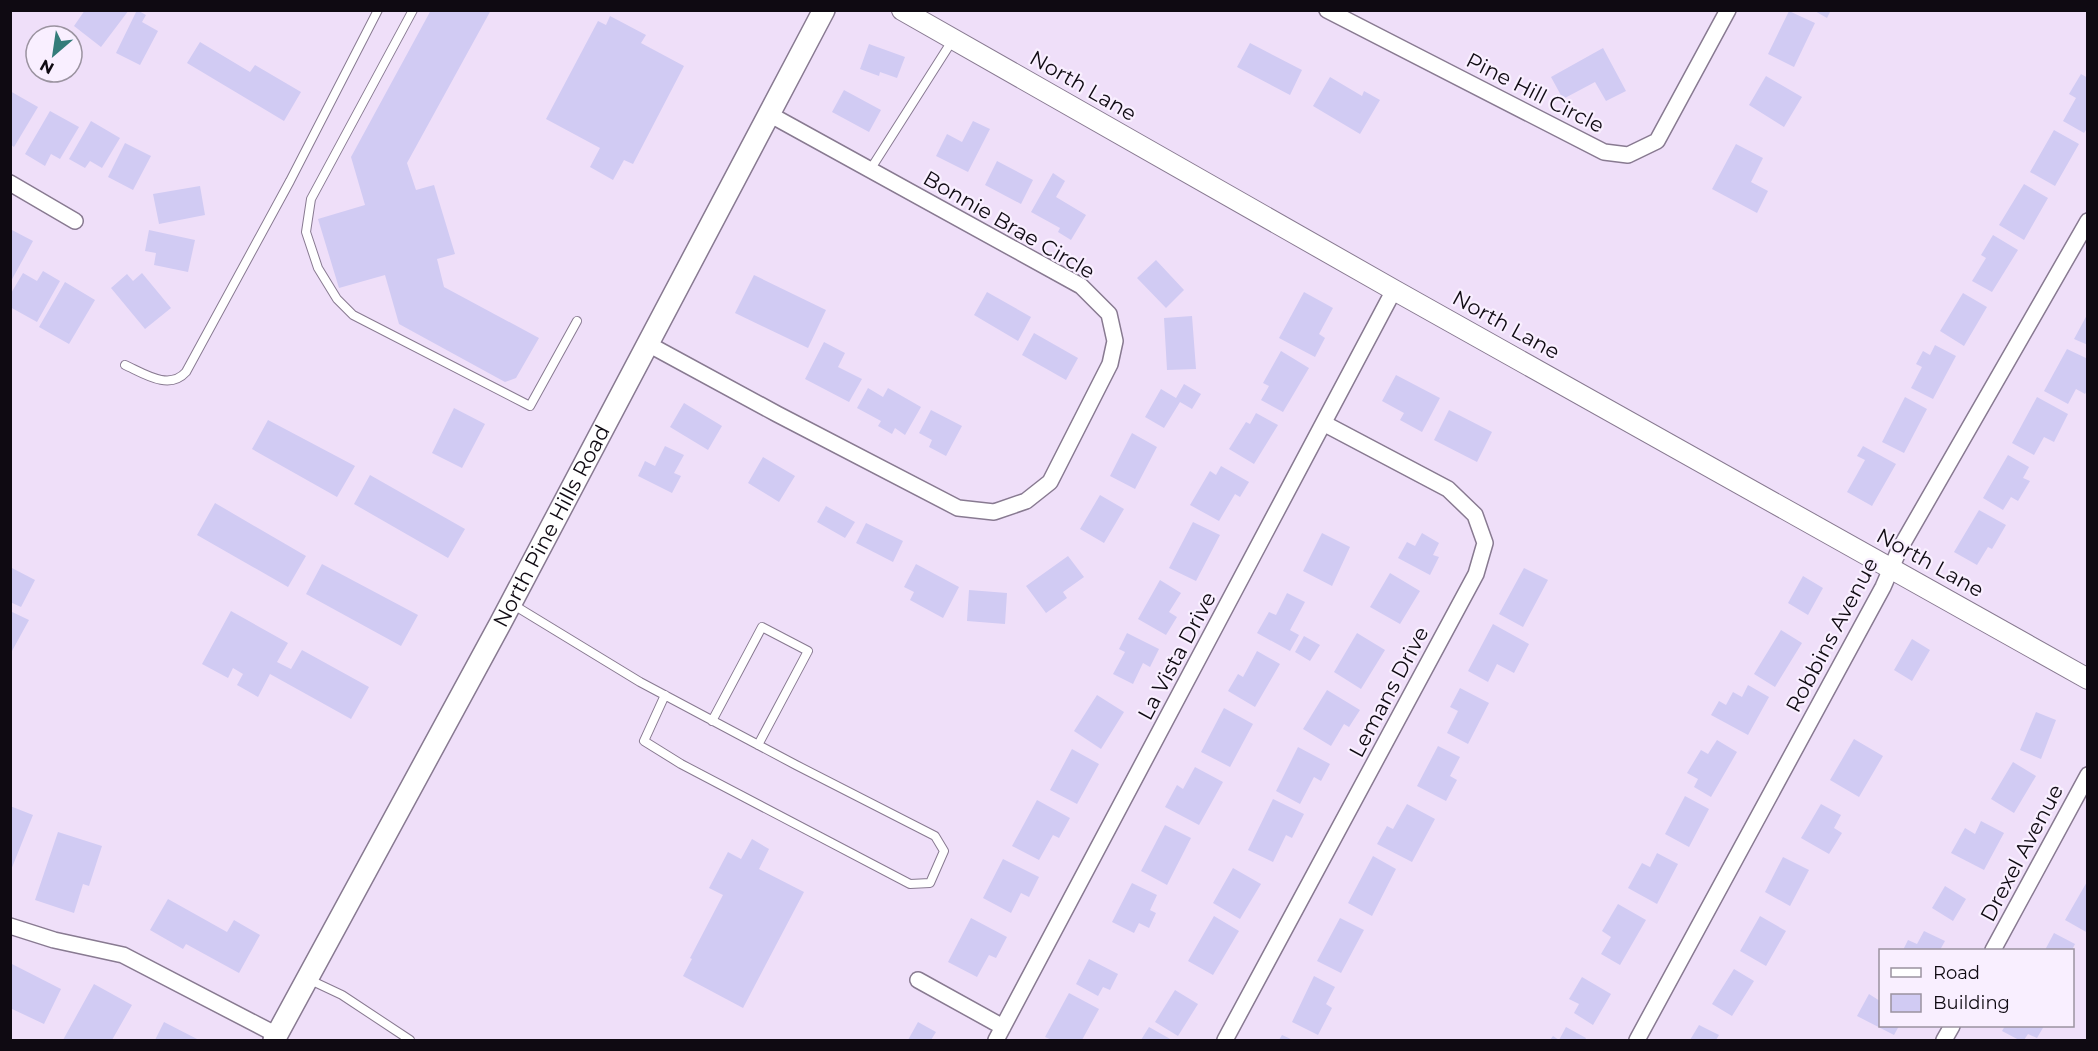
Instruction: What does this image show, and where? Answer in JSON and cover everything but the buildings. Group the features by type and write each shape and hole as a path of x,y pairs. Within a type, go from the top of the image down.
{"main road":[{"name":"North Pine Hills Road","path":"276,1038 510,604 824,10"}],"street":[{"name":"North Lane","path":"902,10 1394,290 2088,679"},
{"name":"Pine Hill Circle","path":"1328,10 1604,152 1628,155 1657,141 1728,10"},
{"name":"Bonnie Brae Circle","path":"648,344 958,508 994,512 1026,501 1050,482 1110,364 1115,341 1109,314 1081,286 769,114"},
{"path":"10,183 75,221"},
{"name":"Robbins Avenue","path":"1637,1041 1891,569 1899,550 2088,221"},
{"name":"La Vista Drive","path":"1000,1034 1394,290"},
{"name":"Lemans Drive","path":"1225,1041 1476,574 1485,543 1475,514 1448,489 1325,423"},
{"name":"Drexel Avenue","path":"1994,949 2088,776"},
{"path":"10,926 54,940 123,955 276,1038"},
{"path":"918,980 1000,1034"},
{"path":"1944,1041 1951,1027"}],"lane":[{"path":"125,365 155,379 168,381 178,379 186,372 290,181 378,10"},
{"path":"413,10 311,199 306,232 318,268 337,299 353,315 530,406 577,321"},
{"path":"870,170 953,39"},
{"path":"510,604 712,721 935,836 944,851 930,883 910,884 681,764 645,741 665,695"},
{"path":"712,721 762,627 808,651 758,745"},
{"path":"307,979 342,995 410,1041"}]}
